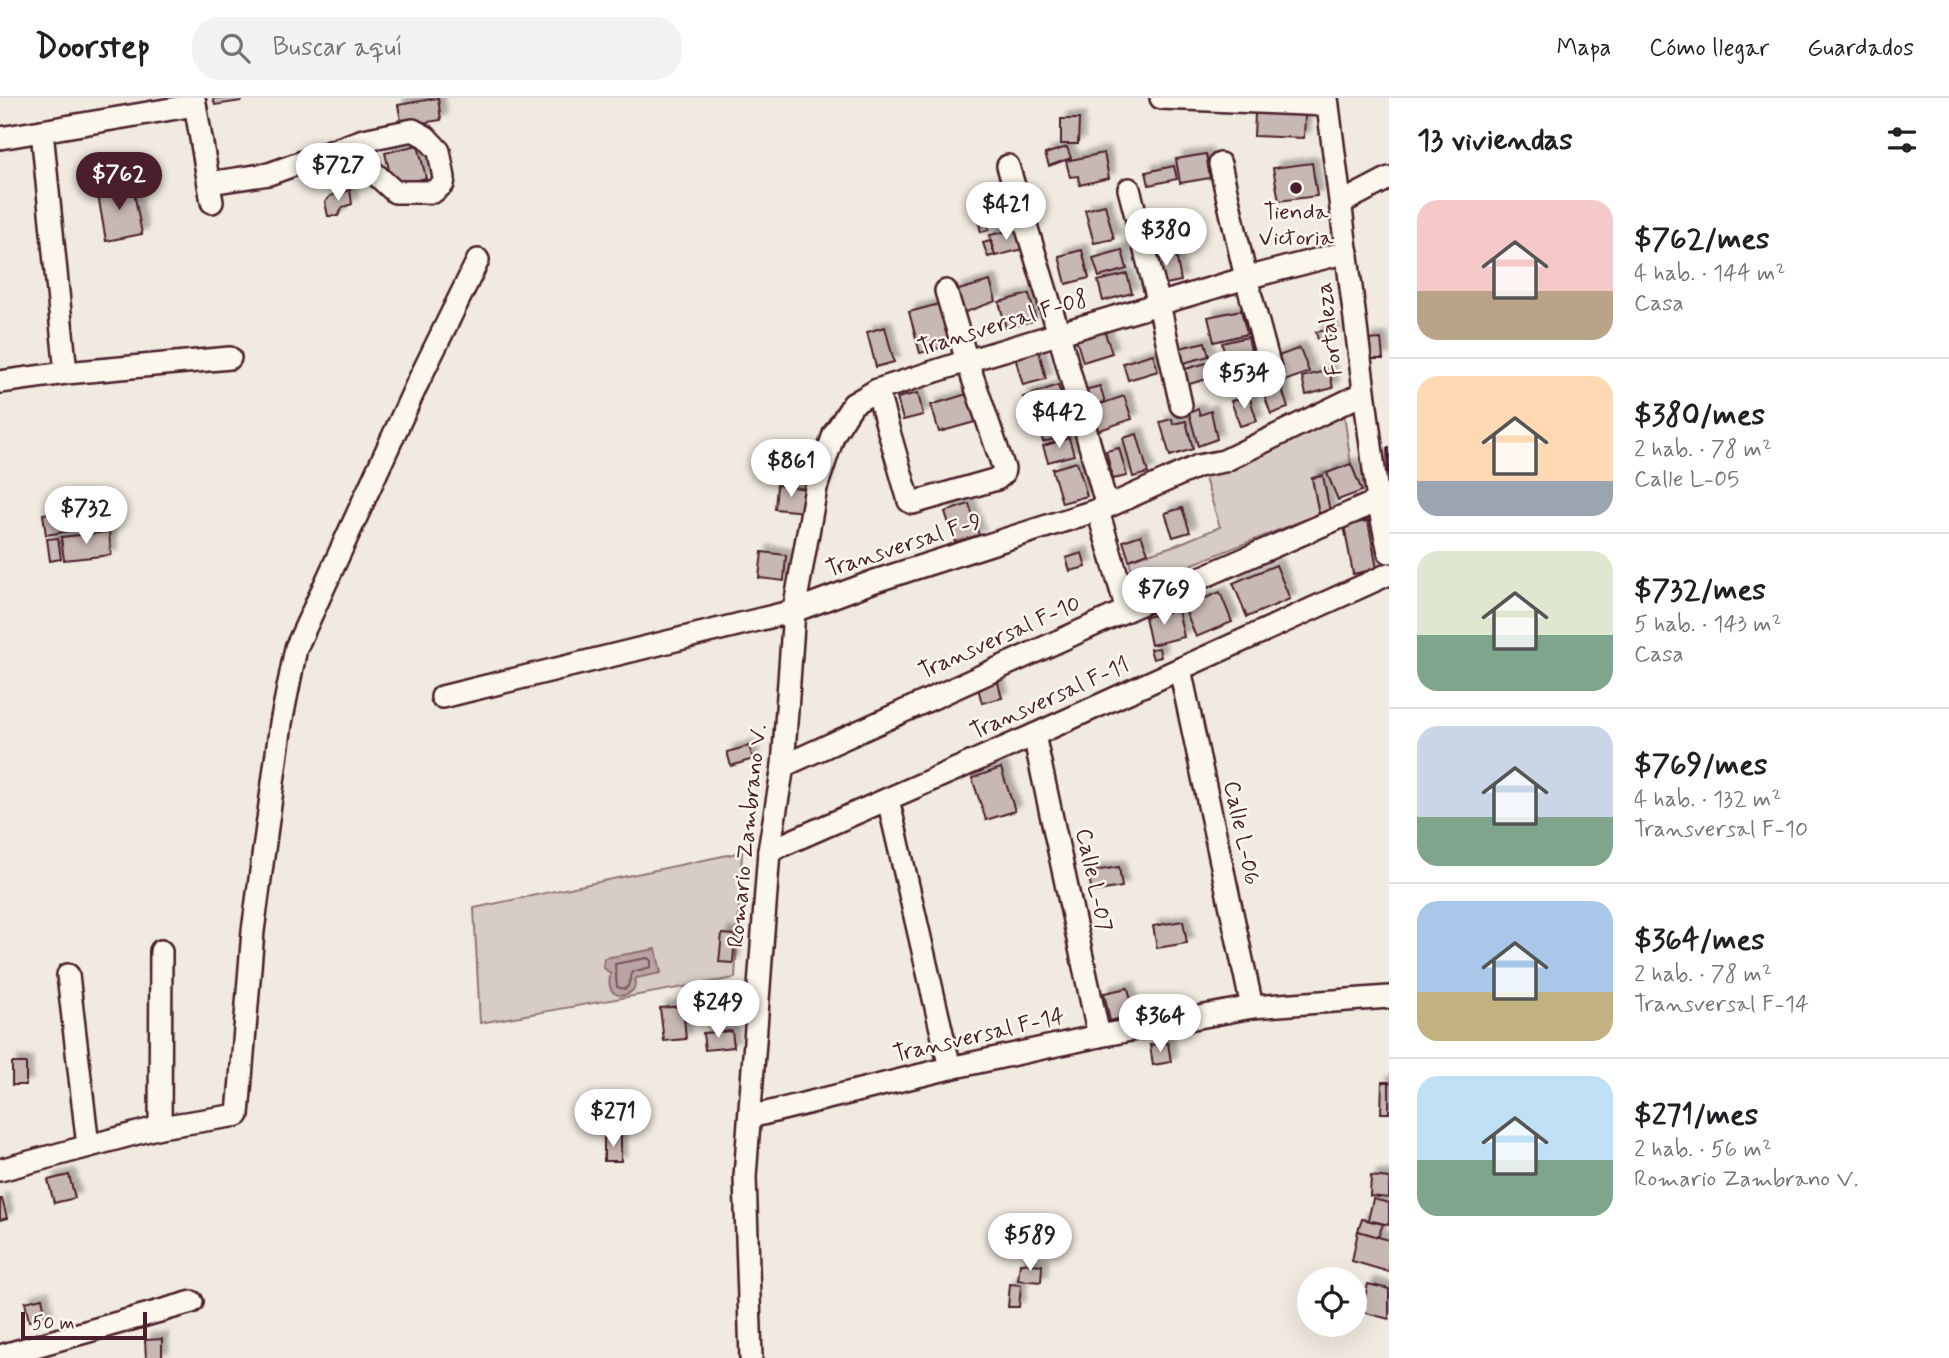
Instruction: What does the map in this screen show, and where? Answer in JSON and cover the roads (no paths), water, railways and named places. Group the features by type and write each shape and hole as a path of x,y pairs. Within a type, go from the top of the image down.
{"street":[{"path":"1161,98 1327,101"},
{"path":"0,138 195,101 211,193 234,181 269,174 346,146"},
{"name":"Fortaleza","path":"1327,101 1364,393 1389,552"},
{"path":"42,131 66,373"},
{"path":"1220,164 1272,375"},
{"path":"1008,166 1059,334 1127,610"},
{"path":"1341,203 1389,178"},
{"path":"1129,189 1159,304 1181,405"},
{"name":"Transversal F-08","path":"816,488 834,433 853,404 877,390 1246,278 1347,252"},
{"path":"0,1170 160,1127 238,1115 253,931 281,723 296,648 418,382 478,260"},
{"path":"877,390 909,501 913,503 997,479 1003,474 1004,469 946,291"},
{"path":"0,382 66,373 230,358"},
{"name":"Transversal F-9","path":"442,697 794,611 875,581 1103,509 1198,466 1224,461 1364,393"},
{"name":"Romario Zambrano V.","path":"751,1358 745,1177 769,851 783,766 794,611 816,488"},
{"name":"Transversal F-10","path":"783,766 1127,610 1382,505"},
{"name":"Transversal F-11","path":"769,851 1034,735 1389,574"},
{"name":"Calle L-06","path":"1180,669 1252,1007"},
{"name":"Calle L-07","path":"1034,735 1099,1036"},
{"path":"888,799 950,1068"},
{"path":"160,1127 161,951"},
{"path":"68,975 88,1146"},
{"name":"Transversal F-14","path":"750,1117 950,1068 1252,1007 1389,997"},
{"path":"0,1356 28,1353 192,1302"}],"water":[{"path":"656,949 661,973 636,978 634,989 624,995 612,990 609,980 611,974 603,967 604,958"}],"place":[{"name":"Tienda Victoria","path":"1296,188"}]}
